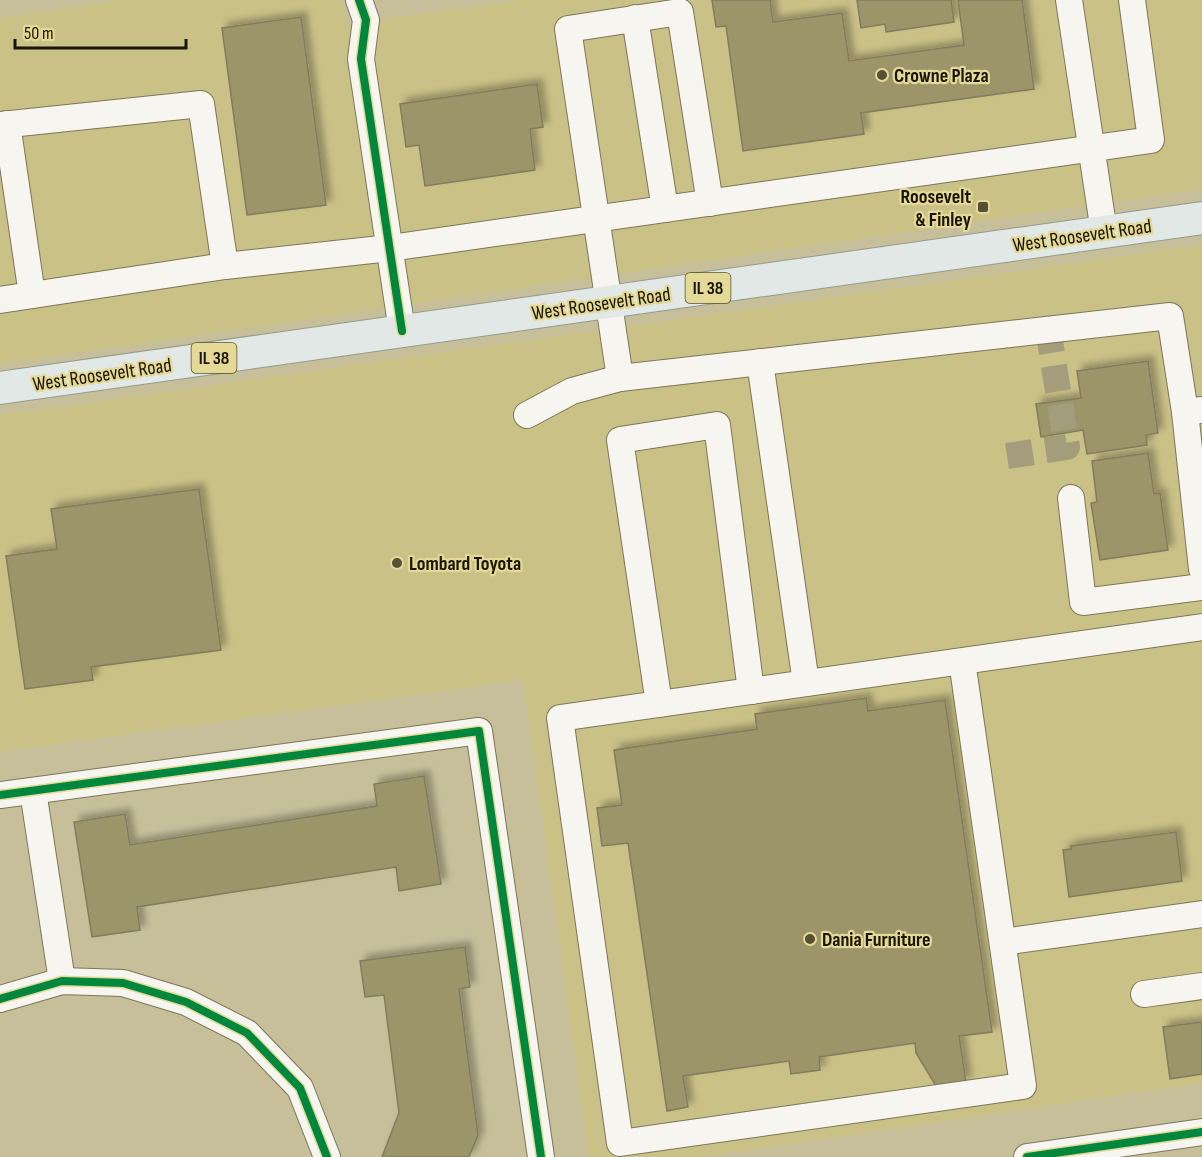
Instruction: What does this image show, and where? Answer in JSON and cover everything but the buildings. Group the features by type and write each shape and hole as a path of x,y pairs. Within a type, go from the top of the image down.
{"main road":[{"name":"West Roosevelt Road","path":"0,388 1202,218"}],"street":[{"path":"359,0 366,20 361,59 402,331"},
{"path":"1070,0 1104,232"},
{"path":"0,300 225,266 390,248 1151,140 1132,0"},
{"path":"620,378 568,29 680,12 710,203"},
{"path":"635,18 665,209"},
{"path":"32,295 4,124 201,104 225,266"},
{"path":"527,415 572,391 620,378 1170,316 1193,411 1202,569"},
{"path":"760,362 806,683"},
{"path":"659,704 620,440 717,425 752,691"},
{"path":"1071,498 1083,602 1202,587"},
{"path":"962,661 1023,1086 620,1143 560,718 752,691 806,683 1202,627"},
{"path":"0,795 479,731 541,1157"},
{"path":"33,790 62,981"},
{"path":"1003,942 1202,914"},
{"path":"0,999 62,981 123,983 186,1002 247,1033 300,1088 327,1157"},
{"path":"1144,994 1202,986"},
{"path":"1027,1157 1202,1132"}],"shaded area":[{"path":"118,0 341,0 345,24 521,0 1202,0 1202,189 0,364 0,18"},
{"path":"1202,245 1202,1083 701,1157 589,1157 523,680 0,752 0,415"}],"tunnel":[{"path":"1007,456 1067,447 1048,329"}],"cycle path":[{"path":"359,0 366,20 361,59 402,331"},
{"path":"0,795 479,731 541,1157"},
{"path":"0,999 62,981 123,983 186,1002 247,1033 300,1088 327,1157"},
{"path":"1027,1157 1202,1132"}],"place":[{"name":"Crowne Plaza","path":"882,75"},
{"name":"Roosevelt & Finley","path":"983,207"},
{"name":"Lombard Toyota","path":"397,563"},
{"name":"Dania Furniture","path":"810,939"}]}
